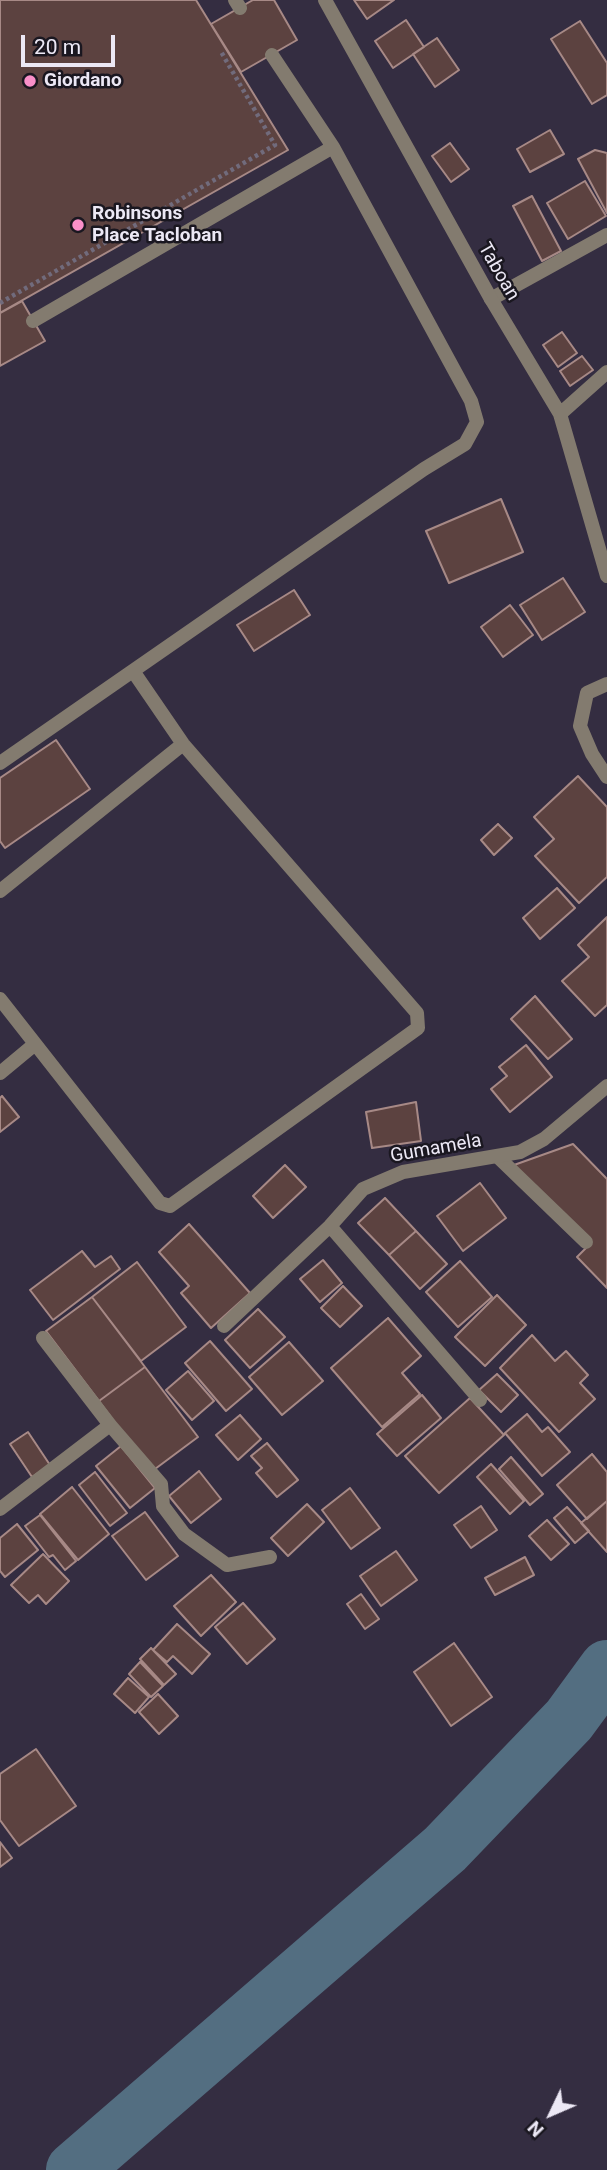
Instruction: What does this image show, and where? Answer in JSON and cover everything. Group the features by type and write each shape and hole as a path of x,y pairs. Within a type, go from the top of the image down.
{"street":[{"name":"Taboan","path":"325,0 491,299 560,414 607,576"},
{"path":"0,763 465,444 474,429 476,414 471,401 333,147 272,55"},
{"path":"33,321 333,147"},
{"path":"491,299 607,235"},
{"path":"560,414 607,372"},
{"path":"0,999 160,1203 170,1206 418,1028 417,1013 183,744 133,671"},
{"path":"607,684 587,693 580,726 592,754 607,777"},
{"path":"0,891 183,744"},
{"path":"0,1073 35,1045"},
{"name":"Gumamela","path":"224,1326 330,1226 363,1189 403,1171 499,1158 520,1152 544,1139 607,1086"},
{"path":"499,1158 586,1242"},
{"path":"330,1226 480,1400"},
{"path":"43,1338 110,1425 161,1484 163,1506 184,1534 227,1565 270,1557"},
{"path":"0,1509 110,1425"}],"path":[{"path":"0,303 275,145 220,50"}],"building":[{"name":"Robinsons Place Tacloban","path":"0,0 196,0 288,150 0,313"},
{"path":"253,0 274,0 297,40 241,72 211,24"},
{"path":"354,0 394,0 367,19"},
{"path":"406,20 424,47 393,68 375,41"},
{"path":"580,21 607,63 607,95 592,104 551,39"},
{"path":"437,38 459,70 435,87 413,54"},
{"path":"550,130 564,154 530,172 517,149"},
{"path":"450,143 469,169 451,182 432,156"},
{"path":"595,150 607,153 607,213 578,159"},
{"path":"585,181 606,216 568,239 547,203"},
{"path":"532,196 561,251 542,261 513,206"},
{"path":"22,301 45,341 0,366 0,313"},
{"path":"562,332 577,353 558,367 543,345"},
{"path":"582,356 593,370 570,386 560,371"},
{"path":"501,499 523,552 449,583 426,531"},
{"path":"563,578 585,612 542,640 520,605"},
{"path":"294,590 310,615 254,651 237,625"},
{"path":"510,605 533,635 503,657 481,627"},
{"path":"56,740 90,789 5,848 0,841 0,778"},
{"path":"578,776 607,807 607,877 579,903 535,856 554,839 534,817"},
{"path":"498,824 512,838 494,855 481,840"},
{"path":"557,888 575,908 540,939 523,918"},
{"path":"607,917 607,1005 595,1016 562,981 589,957 578,945"},
{"path":"535,996 572,1039 548,1059 511,1019"},
{"path":"526,1045 552,1077 510,1112 491,1089 507,1076 499,1067"},
{"path":"2,1096 19,1117 0,1132 0,1098"},
{"path":"416,1102 421,1141 372,1148 366,1112"},
{"path":"573,1144 607,1179 607,1288 577,1257 590,1244 514,1165"},
{"path":"285,1165 306,1187 273,1218 253,1196"},
{"path":"480,1183 506,1218 463,1251 437,1216"},
{"path":"385,1198 416,1231 389,1255 358,1223"},
{"path":"189,1224 250,1293 211,1328 181,1293 189,1286 159,1252"},
{"path":"416,1231 447,1264 420,1289 389,1255"},
{"path":"82,1251 95,1267 111,1256 120,1269 53,1320 30,1290"},
{"path":"323,1260 342,1283 320,1302 300,1279"},
{"path":"460,1261 492,1297 458,1327 426,1292"},
{"path":"137,1262 186,1327 141,1361 92,1297"},
{"path":"343,1286 362,1306 340,1327 321,1308"},
{"path":"497,1295 526,1325 485,1366 455,1337"},
{"path":"92,1297 145,1367 99,1401 46,1331"},
{"path":"258,1309 285,1337 250,1368 225,1340"},
{"path":"388,1318 421,1356 402,1373 420,1394 382,1427 331,1368"},
{"path":"532,1335 555,1361 566,1351 588,1375 580,1383 595,1399 559,1432 500,1368"},
{"path":"210,1341 252,1389 226,1411 185,1363"},
{"path":"289,1342 323,1381 282,1415 249,1377"},
{"path":"145,1367 198,1437 151,1472 99,1401"},
{"path":"188,1371 214,1401 192,1420 166,1390"},
{"path":"497,1374 518,1395 501,1412 479,1390"},
{"path":"422,1395 441,1418 397,1456 377,1434"},
{"path":"470,1398 504,1435 439,1493 405,1456"},
{"path":"527,1414 542,1432 548,1427 570,1452 542,1476 505,1433"},
{"path":"240,1415 261,1439 238,1460 216,1435"},
{"path":"28,1432 50,1465 32,1477 10,1444"},
{"path":"267,1443 298,1480 277,1497 256,1473 262,1468 251,1456"},
{"path":"121,1446 155,1488 130,1508 96,1466"},
{"path":"592,1454 607,1472 607,1501 587,1519 557,1485"},
{"path":"511,1457 543,1494 530,1505 499,1469"},
{"path":"491,1464 524,1501 510,1514 477,1477"},
{"path":"199,1471 221,1499 191,1523 169,1496"},
{"path":"95,1472 127,1513 110,1526 79,1485"},
{"path":"72,1487 109,1534 78,1560 40,1514"},
{"path":"350,1488 380,1528 351,1549 322,1510"},
{"path":"607,1501 607,1552 581,1523"},
{"path":"307,1504 324,1522 288,1556 271,1538"},
{"path":"481,1506 497,1530 471,1548 454,1525"},
{"path":"567,1507 589,1531 575,1543 554,1518"},
{"path":"145,1512 178,1556 146,1580 112,1536"},
{"path":"40,1515 76,1561 65,1570 53,1555 49,1557 25,1526"},
{"path":"547,1520 569,1544 551,1560 529,1536"},
{"path":"17,1524 38,1550 5,1577 0,1571 0,1538"},
{"path":"396,1551 417,1580 381,1606 360,1576"},
{"path":"43,1554 69,1581 46,1604 38,1595 29,1603 11,1585"},
{"path":"525,1557 534,1575 495,1595 485,1578"},
{"path":"211,1575 236,1602 201,1636 174,1606"},
{"path":"361,1594 379,1619 365,1629 347,1604"},
{"path":"243,1603 275,1639 247,1664 215,1627"},
{"path":"177,1624 210,1654 192,1674 173,1656 167,1662 153,1650"},
{"path":"454,1643 492,1697 451,1726 414,1672"},
{"path":"151,1648 176,1674 164,1685 140,1659"},
{"path":"140,1662 163,1686 151,1697 129,1674"},
{"path":"128,1678 149,1697 135,1713 114,1694"},
{"path":"158,1694 178,1716 159,1734 139,1712"},
{"path":"36,1749 76,1806 19,1846 0,1820 0,1774"},
{"path":"0,1842 12,1858 0,1867"}],"waterway":[{"path":"74,2170 445,1849 569,1720 607,1668"}],"place":[{"name":"Giordano","path":"30,81"},
{"name":"Robinsons Place Tacloban","path":"78,225"}]}
